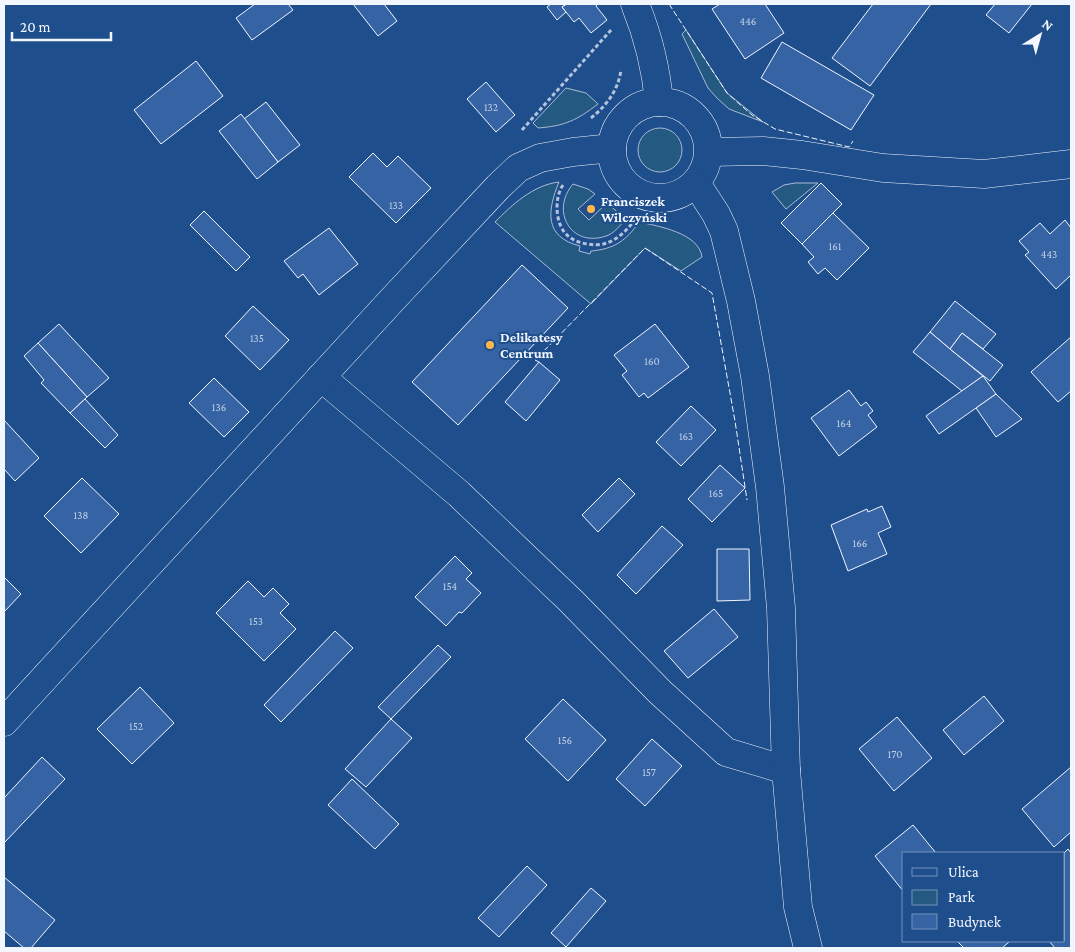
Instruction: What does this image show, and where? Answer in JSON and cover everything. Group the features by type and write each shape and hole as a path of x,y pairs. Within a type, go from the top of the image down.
{"street":[{"path":"635,4 652,54 657,76 659,102"},
{"path":"659,102 680,107 698,119 706,132 709,146 708,160 702,176 696,183 677,196 662,199 646,197 631,190 620,178 613,164 612,148 615,134 621,121 632,111 644,105 659,102"},
{"path":"4,722 321,377 498,187 518,168 540,158 612,148"},
{"path":"709,152 763,150 802,154 883,168 984,174 1071,164"},
{"path":"696,183 716,214 724,231 755,376 770,487 781,608 786,770 798,906 808,948"},
{"path":"321,377 458,494 571,601 660,692 726,752 786,770"}],"path":[{"path":"519,134 615,25"},
{"path":"566,182 561,187 557,200 558,212 560,223 567,235 576,241 593,245 607,243 618,237 639,215"}],"green space":[{"path":"686,30 727,93 763,122 729,109 708,88 682,34"},
{"path":"566,88 586,93 598,104 570,121 556,126 538,128 533,123"},
{"path":"660,128 672,132 678,138 682,150 678,162 672,168 660,172 648,168 642,162 638,150 642,138 648,132"},
{"path":"559,182 552,203 551,213 554,229 568,242 580,246 579,251 590,254 591,251 613,246 624,239 639,222 686,236 694,242 702,257 681,271 645,248 591,304 495,222 532,191"},
{"path":"818,183 786,209 772,192 784,185"},
{"path":"573,184 588,189 595,194 578,209 589,220 607,203 627,218 615,231 606,236 583,237 574,232 568,225 564,215 566,194"}],"building":[{"path":"255,4 288,4 293,10 252,40 236,18"},
{"path":"353,4 384,4 397,21 378,36"},
{"path":"551,4 567,4 562,7 566,12 557,20 547,7"},
{"path":"567,4 598,4 596,6 607,20 591,33 579,18 574,22 562,7"},
{"path":"720,4 765,4 784,33 745,59 712,9"},
{"path":"873,4 931,4 870,86 832,58"},
{"path":"995,4 1032,4 1009,33 986,15"},
{"path":"782,42 874,95 851,130 761,78"},
{"path":"196,61 223,96 161,144 134,110"},
{"path":"486,82 515,115 496,132 467,99"},
{"path":"266,102 300,145 278,162 244,119"},
{"path":"241,114 278,162 257,179 219,131"},
{"path":"373,153 387,167 398,156 431,188 396,223 349,177"},
{"path":"821,183 842,204 802,244 781,223"},
{"path":"204,211 250,257 236,271 190,225"},
{"path":"833,213 869,248 837,280 825,268 818,274 808,262 814,257 802,244"},
{"path":"1065,220 1071,228 1071,275 1056,289 1025,255 1029,252 1019,241 1040,223 1050,234"},
{"path":"329,228 358,264 319,295 303,274 298,278 284,261"},
{"name":"Delikatesy Centrum","path":"522,265 568,308 458,425 412,382"},
{"path":"955,301 996,334 983,349 962,333 950,349 930,332"},
{"path":"253,306 289,340 260,370 225,336"},
{"path":"59,324 109,378 87,397 38,343"},
{"path":"655,324 689,367 648,398 644,393 639,397 622,375 627,371 614,355"},
{"path":"930,332 983,376 962,391 913,352"},
{"path":"962,333 1003,365 990,381 950,349"},
{"path":"1071,337 1071,391 1058,402 1031,372"},
{"path":"38,343 87,397 70,413 41,383 44,380 24,356"},
{"path":"539,362 560,380 526,421 505,402"},
{"path":"983,376 996,394 939,434 926,416"},
{"path":"214,378 249,412 224,437 189,403"},
{"path":"849,390 861,406 866,402 873,411 868,415 877,427 839,456 811,418"},
{"path":"996,394 1022,419 996,437 976,408"},
{"path":"85,399 118,435 105,448 70,413"},
{"path":"691,406 716,430 681,466 656,442"},
{"path":"4,420 39,458 15,481 4,469"},
{"path":"720,465 745,488 712,522 688,499"},
{"path":"82,478 119,514 81,553 44,516"},
{"path":"619,478 635,494 598,532 582,515"},
{"path":"882,506 891,527 878,533 887,554 848,571 831,525 867,509 868,512"},
{"path":"662,526 683,545 636,594 617,575"},
{"path":"717,549 749,549 750,600 717,601"},
{"path":"455,556 472,573 466,579 481,593 462,613 459,612 446,626 415,597"},
{"path":"4,577 21,594 4,612"},
{"path":"248,581 264,597 273,588 289,604 280,613 296,629 264,661 216,613"},
{"path":"714,609 738,637 688,678 664,651"},
{"path":"335,631 353,648 281,722 264,705"},
{"path":"438,645 451,657 391,719 378,707"},
{"path":"140,687 174,723 132,764 97,729"},
{"path":"984,696 1004,721 964,755 943,730"},
{"path":"563,699 606,740 568,781 525,739"},
{"path":"897,717 932,758 894,791 859,749"},
{"path":"391,719 412,738 366,787 345,769"},
{"path":"652,739 682,766 645,806 616,779"},
{"path":"42,757 65,779 4,843 4,798"},
{"path":"1071,767 1071,832 1054,847 1022,809"},
{"path":"352,779 399,824 375,849 328,805"},
{"path":"913,825 935,852 902,852 902,890 875,856"},
{"path":"1068,849 1071,853 1071,948 1055,948 1050,942 1065,942 1065,852"},
{"path":"527,866 547,885 499,937 478,918"},
{"path":"4,877 55,920 31,948 24,948 4,931"},
{"path":"591,888 606,901 566,947 551,933"},
{"path":"958,942 1009,942 1002,948 964,948"}],"fence":[{"path":"669,4 727,93 752,115 775,129 849,147 853,141"},
{"path":"539,362 535,360 645,248 712,293 747,500"}],"place":[{"name":"Franciszek Wilczyński","path":"591,209"},
{"name":"Delikatesy Centrum","path":"490,345"}]}
